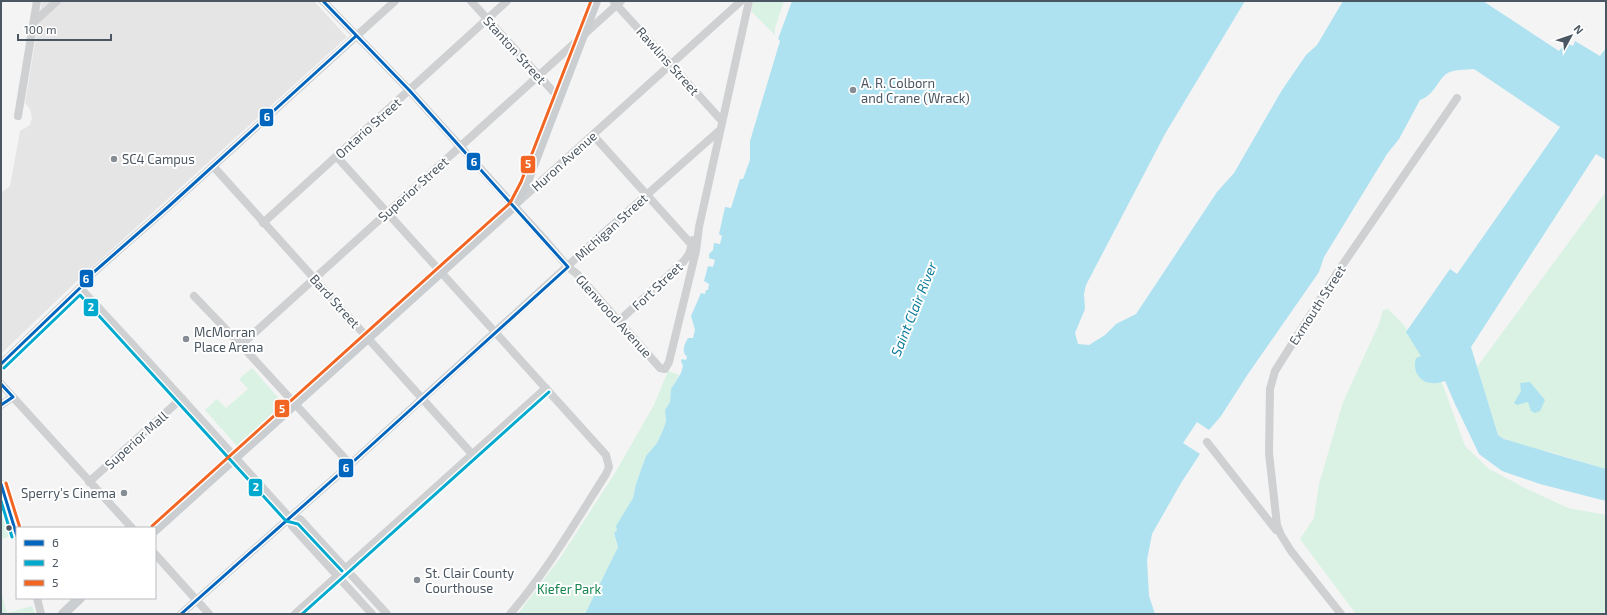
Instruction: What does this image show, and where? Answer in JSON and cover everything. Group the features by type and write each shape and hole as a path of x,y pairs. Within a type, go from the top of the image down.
{"main road":[{"path":"514,206 526,184 596,1"},
{"name":"Huron Avenue","path":"156,529 237,458 514,206"},
{"path":"63,614 79,599"}],"street":[{"path":"18,116 37,1"},
{"path":"34,22 57,1"},
{"name":"Glenwood Avenue","path":"323,1 410,91 568,267 577,274 660,368 665,369 669,362 696,250 699,227"},
{"path":"1,364 80,288 86,279 395,1"},
{"name":"Stanton Street","path":"471,1 559,98"},
{"name":"Ontario Street","path":"263,223 508,1"},
{"name":"Huron Avenue","path":"514,206 742,1"},
{"path":"699,227 749,1"},
{"name":"Superior Street","path":"241,345 582,37 618,2"},
{"name":"Rawlins Street","path":"618,2 722,121"},
{"name":"Exmouth Street","path":"1284,540 1278,530 1276,519 1269,453 1270,389 1275,371 1339,270 1457,98"},
{"name":"Michigan Street","path":"181,614 290,518 647,194 720,130"},
{"path":"593,135 691,244"},
{"path":"336,157 606,455 608,462 606,474 530,589 510,614"},
{"name":"Bard Street","path":"213,166 472,454"},
{"name":"Fort Street","path":"619,321 684,261 689,254 691,244 699,227"},
{"path":"80,288 237,458 290,518 292,526 372,614"},
{"path":"194,296 350,464"},
{"path":"1,384 131,527"},
{"path":"295,614 546,388"},
{"path":"1,405 13,397"},
{"name":"Superior Mall","path":"89,482 182,398"},
{"name":"Exmouth Street","path":"1207,442 1341,614"},
{"path":"1,484 16,533"},
{"path":"290,518 300,519 387,614"},
{"path":"156,555 209,614"},
{"path":"36,599 42,614"}],"shaded area":[{"name":"SC4 Campus","path":"42,1 314,1 347,37 77,281 1,354 1,193 10,186 20,131 30,125 32,118 30,109 25,103"}],"green space":[{"path":"753,1 786,1 775,35 751,11"},
{"path":"1605,193 1606,469 1554,453 1512,443 1498,435 1477,367"},
{"path":"1388,309 1403,324 1438,372 1465,446 1489,469 1568,508 1606,515 1606,614 1356,614 1300,539 1314,518 1319,484 1343,402 1379,324 1383,310"},
{"path":"252,368 284,404 237,446 205,410 217,399 226,408 248,389 239,379"},
{"name":"Kiefer Park","path":"668,371 679,375 671,389 670,402 665,410 666,421 663,430 657,443 646,456 636,484 633,498 614,534 618,547 585,614 518,614 560,558 615,473 654,405"},
{"path":"1,502 11,536 1,539"},
{"path":"1,592 7,613 32,606 35,614 1,614"}],"water":[{"name":"Saint Clair River","path":"786,1 1245,1 1165,134 1086,285 1084,294 1085,309 1075,333 1078,344 1089,345 1105,335 1116,324 1136,314 1217,192 1234,173 1282,90 1306,55 1317,45 1343,1 1483,1 1559,51 1566,43 1573,46 1575,41 1600,56 1606,48 1606,160 1596,154 1471,347 1498,435 1504,439 1606,469 1606,501 1540,484 1502,471 1479,454 1445,381 1435,383 1423,381 1416,371 1416,358 1421,356 1406,332 1450,269 1457,274 1560,127 1474,69 1460,70 1452,71 1446,74 1429,95 1420,100 1399,139 1387,154 1324,257 1319,272 1248,374 1221,416 1209,430 1197,422 1183,443 1200,454 1181,483 1152,534 1147,560 1149,596 1155,614 585,614 618,547 614,533 617,530 616,526 633,498 636,484 646,456 657,443 666,421 665,410 670,402 671,389 681,373 683,366 681,361 682,359 686,360 687,356 684,353 684,346 688,338 693,338 695,330 691,316 701,293 705,294 706,290 708,290 709,284 704,281 708,266 713,267 715,260 709,258 709,254 713,250 714,243 720,244 722,236 719,234 725,207 731,208 740,179 743,179 750,160 750,141 780,41 775,35"},
{"path":"1530,382 1545,400 1540,411 1535,413 1531,411 1528,402 1517,405 1514,403 1521,391 1520,383"}],"pier":[{"path":"784,1 792,1 778,39 775,35 775,28"}],"transit line":[{"name":"6","path":"181,614 355,460 568,267 410,91 323,1"},
{"name":"5","path":"152,526 510,203 521,182 591,1"},
{"name":"6","path":"1,364 80,288 86,279 168,207 356,36"},
{"name":"2","path":"4,368 80,295 286,521 298,524 342,571"},
{"name":"6","path":"1,384 13,397 1,405"},
{"name":"2","path":"302,614 549,392"},
{"name":"5","path":"6,483 20,527"},
{"name":"6","path":"1,484 16,533"},
{"name":"2","path":"1,501 12,537"}],"place":[{"name":"A. R. Colborn and Crane (Wrack)","path":"853,90"},
{"name":"SC4 Campus","path":"114,159"},
{"name":"McMorran Place Arena","path":"186,339"},
{"name":"Sperry's Cinema","path":"124,493"},
{"name":"St. Clair County Courthouse","path":"417,580"}]}
